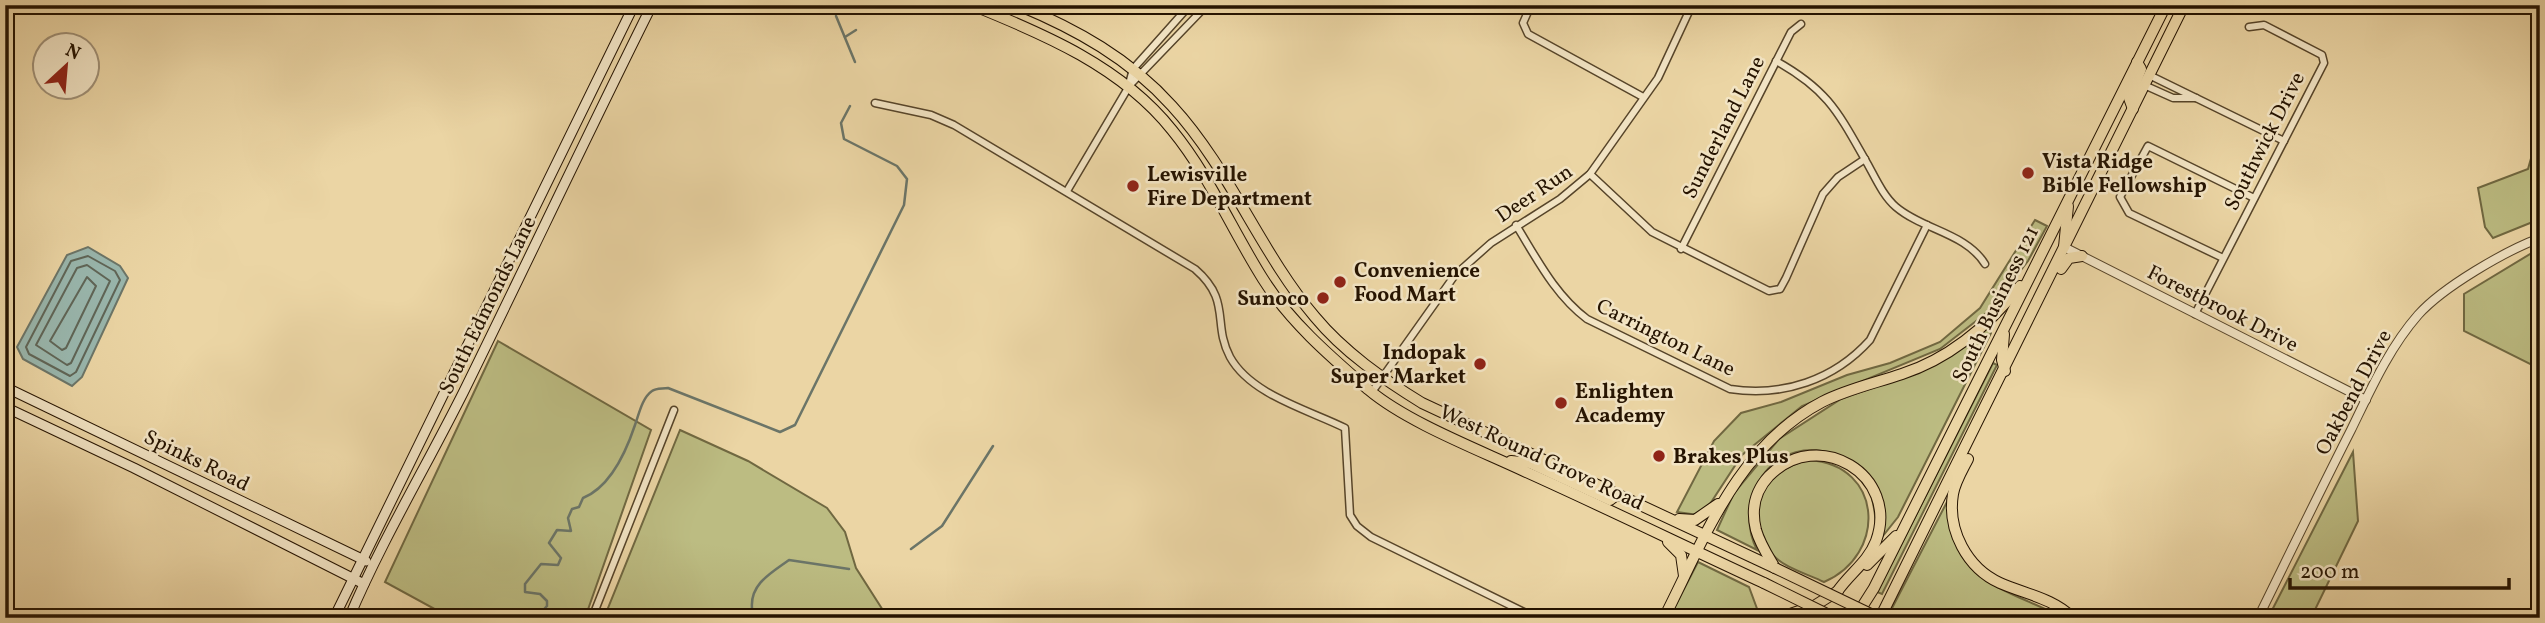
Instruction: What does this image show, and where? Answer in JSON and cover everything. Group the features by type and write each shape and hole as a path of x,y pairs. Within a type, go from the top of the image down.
{"main road":[{"name":"South Edmonds Lane","path":"334,618 361,558 634,5"},
{"name":"South Edmonds Lane","path":"349,618 373,564 404,511 499,321 652,5"},
{"name":"West Round Grove Road","path":"972,5 1051,38 1128,88 1172,129 1264,280 1302,328 1372,392 1438,432 1835,618"},
{"name":"West Round Grove Road","path":"1018,5 1069,28 1133,69 1171,105 1211,154 1297,294 1316,319 1382,379 1422,403 1879,618"},
{"name":"South Business 121","path":"1855,618 1874,588 1906,525 2166,5"},
{"name":"South Business 121","path":"1879,618 2184,5"},
{"path":"2133,109 2129,98 2141,69 2137,62"},
{"path":"2064,247 2069,198"},
{"path":"2049,280 2058,275 2068,258 2082,257"},
{"path":"1664,618 1726,496 1764,445 1815,405 1835,395 1934,361 1984,327 2039,260"},
{"path":"485,309 499,321"},
{"path":"2004,330 2004,371 1953,492 1953,522 1964,550 1985,574 2057,605 2073,618"},
{"name":"Spinks Road","path":"5,387 373,564"},
{"name":"Spinks Road","path":"5,407 364,584"},
{"path":"1775,568 1760,542 1754,521 1755,498 1764,481 1788,461 1816,454 1838,459 1851,465 1869,483 1880,515 1873,548 1837,592"},
{"path":"1500,460 1530,463 1610,500 1618,494"},
{"path":"1658,513 1695,520 1705,516 1726,496"},
{"path":"1778,618 1814,606 1837,592 1906,525"},
{"path":"1650,530 1681,555 1684,579"}],"street":[{"path":"1067,191 1128,88 1133,69 1191,5"},
{"path":"1128,88 1207,5"},
{"path":"1531,5 1523,23 1528,34 1643,97"},
{"name":"Deer Run","path":"1372,392 1455,275 1516,226 1560,199 1590,174 1658,78 1692,5"},
{"name":"Sunderland Lane","path":"1681,248 1791,32 1801,24"},
{"name":"Southwick Drive","path":"2195,314 2323,63 2322,55 2264,25 2249,27"},
{"path":"1776,61 1805,78 1823,93 1838,112 1895,206 1976,249 1985,264"},
{"path":"2147,80 2173,98 2198,98"},
{"path":"2147,80 2198,98 2284,141"},
{"path":"875,103 931,115 954,125 1067,191 1205,278 1220,305 1227,350 1235,365 1250,380 1345,428 1348,505 1353,521 1361,531 1536,618"},
{"path":"2224,258 2129,213 2120,197 2148,146 2254,198"},
{"path":"1590,174 1652,232 1769,291 1780,289 1829,186 1865,159"},
{"name":"Carrington Lane","path":"1516,226 1557,290 1568,304 1587,319 1730,389 1751,393 1787,390 1838,369 1856,356 1870,340 1927,225"},
{"name":"Oakbend Drive","path":"2258,618 2390,354 2419,314 2515,247 2540,238"},
{"name":"Forestbrook Drive","path":"2064,247 2366,400"},
{"path":"592,618 674,410"}],"green space":[{"path":"2535,144 2540,146 2540,219 2493,238 2485,227 2478,188 2528,169"},
{"path":"2035,220 2047,226 2028,261 1989,311 1940,349 1802,406 1742,455 1708,507 1698,515 1677,512 1714,441 1741,413 1781,402 1940,342 1980,308"},
{"path":"2540,248 2540,369 2464,331 2464,294"},
{"path":"1990,324 1991,333 1898,517 1863,561 1875,530 1873,502 1867,479 1837,457 1823,451 1797,452 1781,458 1768,469 1758,483 1749,516 1757,550 1717,530 1734,493 1779,439 1841,399 1930,367"},
{"path":"498,341 651,430 585,618 451,618 385,582"},
{"path":"1993,363 1997,365 1882,594 1877,592"},
{"path":"680,430 748,461 827,508 845,532 856,568 886,615 604,618"},
{"path":"2353,452 2358,521 2311,618 2268,618"},
{"path":"1809,460 1834,466 1852,477 1863,494 1868,513 1867,533 1859,552 1845,569 1824,582 1777,559 1767,547 1758,521 1758,508 1767,486 1785,469"},
{"path":"1949,498 1951,526 1958,548 1968,564 1982,578 2064,618 1896,618 1889,614"},
{"path":"1698,562 1749,587 1759,614 1743,618 1669,618"}],"water":[{"path":"88,247 120,266 128,278 82,377 72,386 23,359 17,347 67,255"}],"waterway":[{"path":"836,16 855,62"},
{"path":"845,37 856,30"},
{"path":"536,618 547,606 547,601 540,594 525,592 525,584 541,564 558,565 561,558 549,543 557,530 571,531 568,518 572,509 579,507 583,498 601,486 616,468 643,402 652,391 668,388 780,432 795,425 904,205 907,179 897,166 844,139 841,123 850,106"},
{"path":"911,549 942,526 993,446"},
{"path":"745,618 752,608 754,592 758,586 789,560 849,569"}],"place":[{"name":"Vista Ridge Bible Fellowship","path":"2028,173"},
{"name":"Lewisville Fire Department","path":"1133,186"},
{"name":"Convenience Food Mart","path":"1340,282"},
{"name":"Sunoco","path":"1323,298"},
{"name":"Indopak Super Market","path":"1480,364"},
{"name":"Enlighten Academy","path":"1561,403"},
{"name":"Brakes Plus","path":"1659,456"}]}
